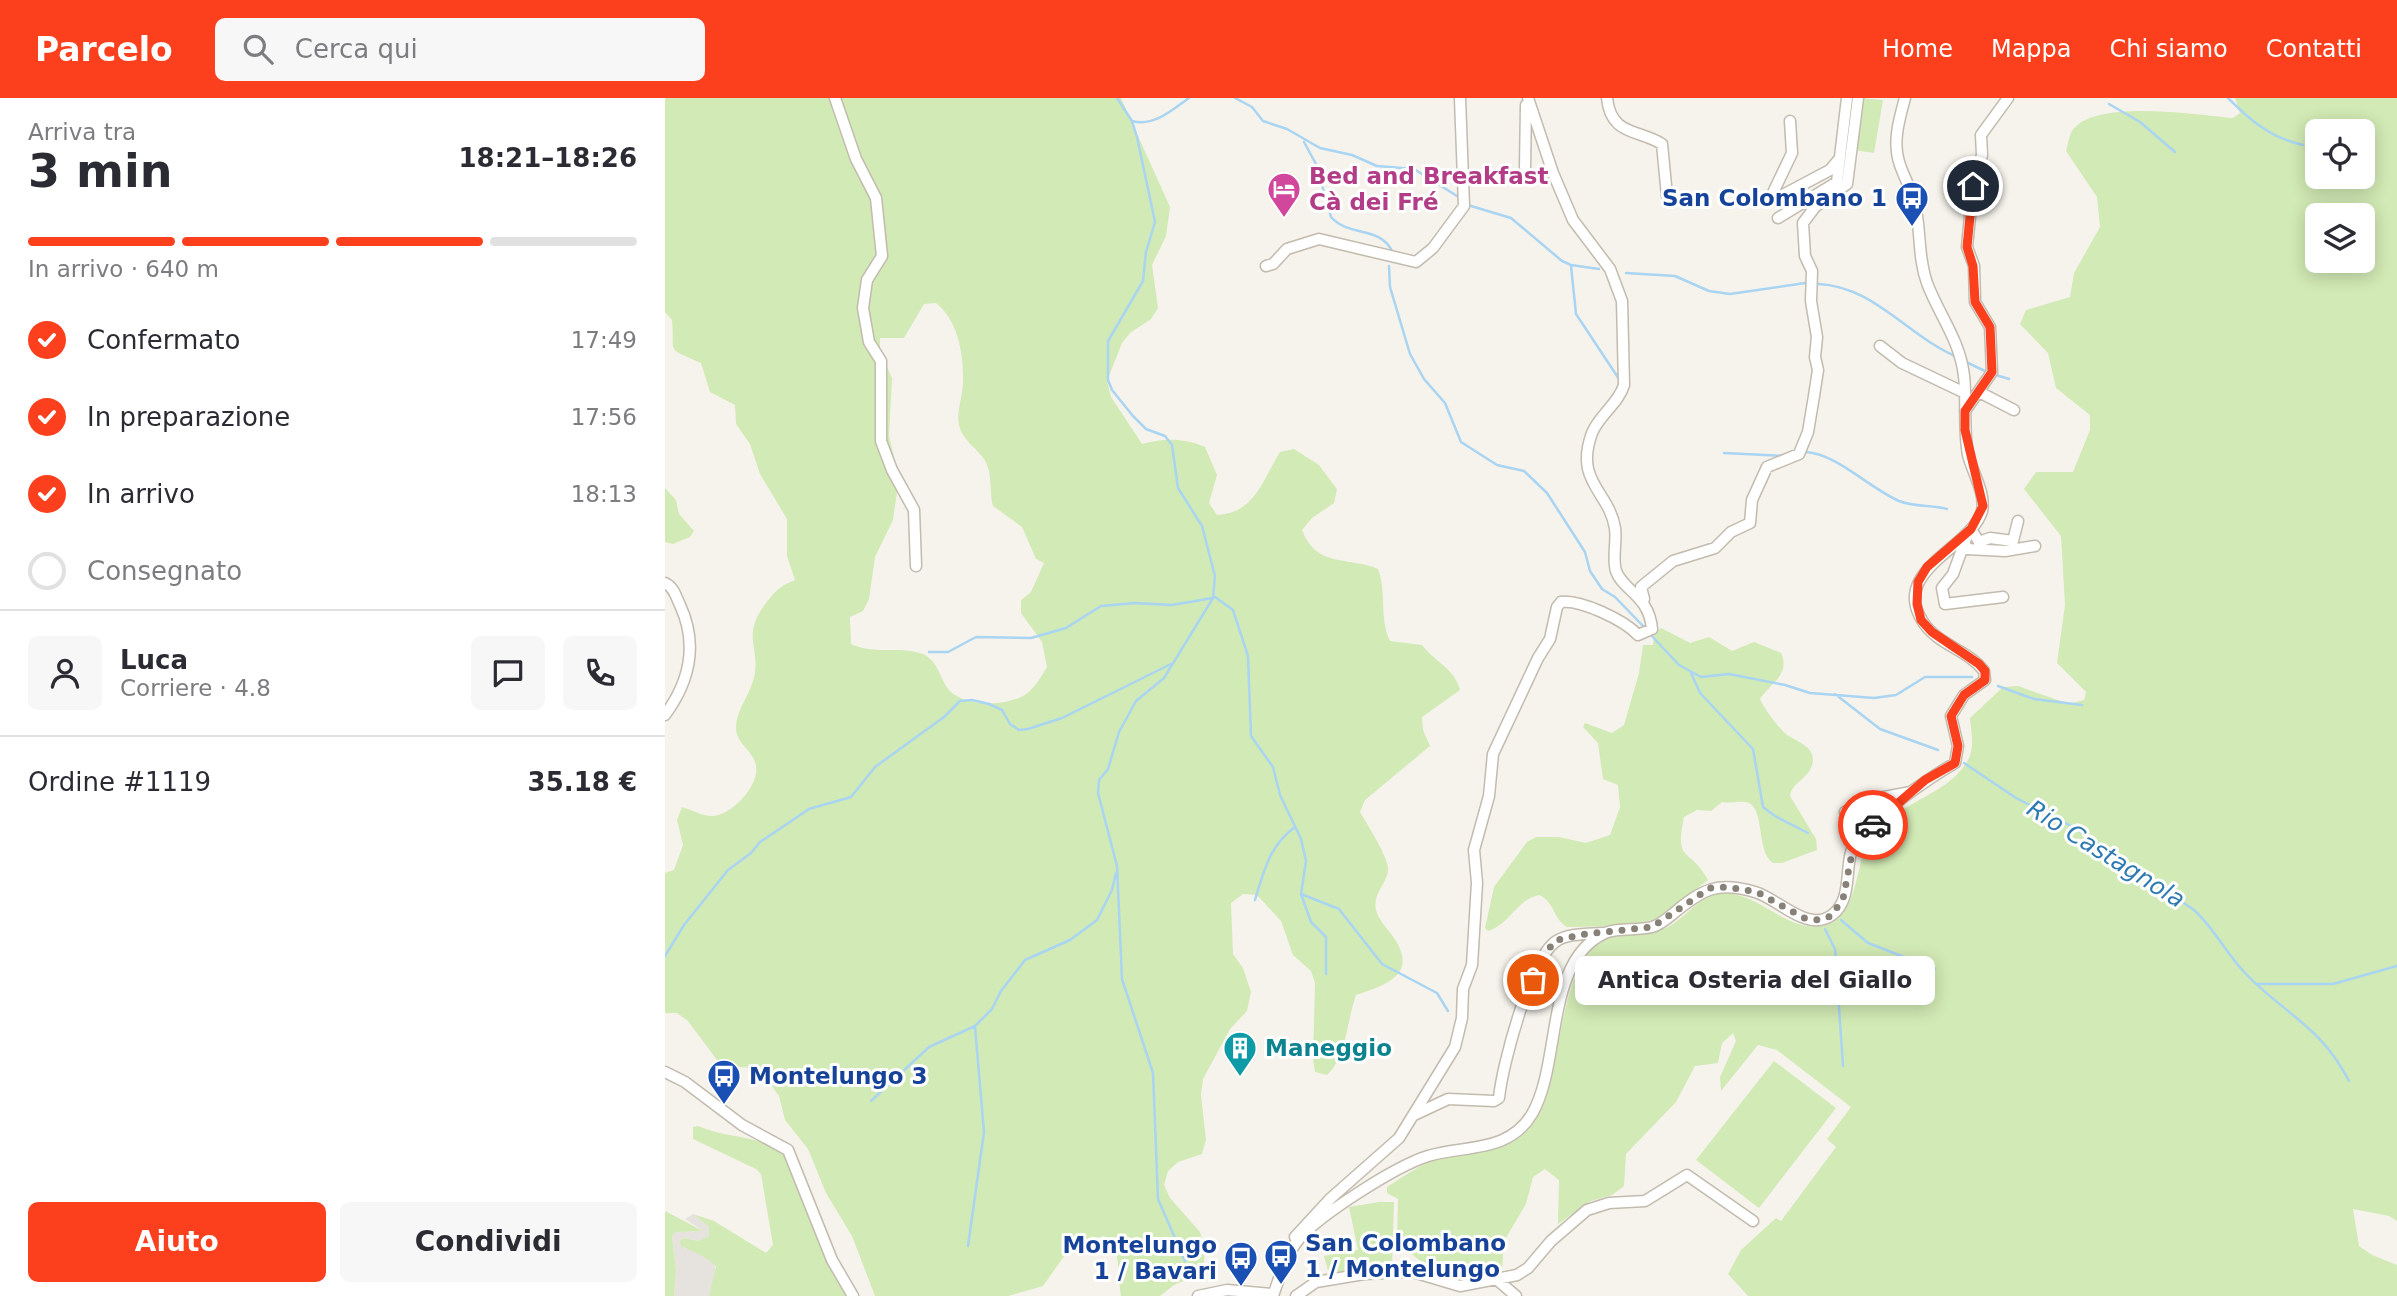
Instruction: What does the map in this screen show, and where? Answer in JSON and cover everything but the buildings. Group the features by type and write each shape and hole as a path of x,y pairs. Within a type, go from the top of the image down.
{"street":[{"path":"835,98 856,159 876,198 882,256 867,280 863,309 869,342 881,361 881,441 891,470 914,510 916,566"},
{"path":"1266,266 1273,264 1287,249 1319,239 1410,263 1416,262 1433,248 1464,206 1466,199 1460,98"},
{"path":"1607,98 1615,120 1628,132 1653,138 1662,144 1667,196"},
{"path":"1778,218 1837,183 1847,98"},
{"path":"1198,1296 1227,1290 1273,1295 1293,1248 1296,1233 1378,1154 1399,1138 1455,1047 1463,989 1473,959 1472,937 1477,883 1474,850 1489,796 1493,754 1538,658 1551,639 1557,607 1561,602 1570,600 1594,611 1609,614 1642,635 1652,629 1643,584 1672,562 1715,548 1731,532 1749,523 1752,500 1767,467 1798,454 1802,448 1808,432 1818,370 1815,357 1817,337 1811,301 1812,271 1805,256 1803,223 1815,207 1847,184 1858,98"},
{"path":"1905,98 1898,122 1896,151 1916,206 1921,263 1928,285 1955,341 1963,369 1969,456 1983,506 1969,531 1953,574 1942,588 1945,604 2003,597"},
{"path":"1965,411 1992,372 1990,327 1975,302 1973,266 1967,247 1973,186 1982,155 1981,135 2008,98"},
{"path":"1528,99 1553,173 1573,220 1610,269 1622,301 1624,385 1622,392 1605,409 1591,435 1587,465 1589,478 1615,528 1616,572 1646,607"},
{"path":"1525,167 1525,108 1528,99"},
{"path":"1790,121 1792,153 1771,197 1779,197 1831,170 1840,158"},
{"path":"1880,346 1902,363 1965,393"},
{"path":"1979,392 2014,410"},
{"path":"1969,531 1979,542 1990,538 2013,541 2018,521"},
{"path":"1414,1115 1448,1100 1494,1101 1499,1098 1501,1074 1542,956 1557,940 1652,927 1710,888 1727,887 1757,892 1804,918 1818,920 1831,916 1843,899 1854,843 1925,780 1955,763 1958,746 1951,716 1964,695 1985,680 1985,671 1979,664 1932,632 1921,620 1917,604 1918,582 1927,567 1969,531"},
{"path":"1965,544 1967,549 1986,551 2035,546"},
{"path":"665,583 671,585 682,611 692,649 680,692 665,715"},
{"path":"1845,812 1868,800 1911,792"},
{"path":"1293,1248 1324,1217 1410,1164 1429,1156 1494,1145 1513,1136 1532,1115 1543,1088 1567,974 1586,946 1606,932"},
{"path":"665,1072 685,1082 743,1125 787,1150 832,1260 853,1296"},
{"path":"1296,1296 1316,1282 1364,1273 1413,1272 1460,1286 1523,1273 1551,1241 1587,1210 1609,1203 1644,1201 1687,1175 1753,1221"},
{"path":"1495,1278 1516,1296"}],"shaded area":[{"path":"693,1214 710,1227 709,1236 700,1241 684,1238 684,1248 696,1251 713,1263 717,1272 709,1296 674,1296 676,1270 672,1236 675,1232 703,1231 685,1219"}],"green space":[{"path":"665,98 1121,98 1170,207 1166,236 1152,265 1158,308 1151,319 1130,333 1122,343 1107,381 1111,397 1142,444 1174,440 1205,447 1217,475 1209,503 1217,515 1230,513 1249,502 1280,452 1294,449 1319,465 1337,489 1334,503 1312,518 1302,530 1308,542 1325,556 1378,569 1390,641 1422,645 1454,676 1460,690 1422,717 1423,730 1430,746 1365,800 1360,812 1377,841 1388,870 1376,899 1376,910 1401,951 1403,961 1401,970 1395,977 1356,995 1342,1049 1327,1075 1315,1072 1313,1060 1315,983 1311,971 1293,955 1281,921 1257,895 1243,894 1231,903 1233,954 1243,968 1251,992 1247,1011 1230,1029 1203,1079 1201,1095 1206,1140 1202,1154 1178,1162 1168,1171 1164,1185 1170,1198 1200,1232 1205,1248 1204,1262 1197,1275 1174,1285 1160,1296 1121,1296 1117,1256 1104,1236 1079,1243 1067,1252 1043,1286 1008,1296 875,1296 852,1236 826,1193 808,1149 785,1120 779,1096 764,1075 753,1068 728,1066 717,1060 688,1021 677,1013 665,1013 665,873 674,870 683,845 677,820 682,807 706,815 721,814 737,804 751,788 755,779 755,762 736,730 737,718 755,672 755,623 773,595 781,587 795,580 787,556 787,519 760,474 750,444 736,424 735,405 710,392 701,363 674,349 672,320 665,312","holes":["936,303 944,310 958,339 962,361 963,387 958,414 961,431 987,464 993,506 1022,527 1036,559 1044,563 1031,592 1021,600 1021,613 1042,642 1047,667 1027,693 1006,702 975,702 957,696 946,686 931,660 920,653 868,649 851,644 850,617 863,611 869,599 875,557 893,520 899,478 889,436 892,378 880,352 880,338 904,338 924,304"]},
{"path":"1861,98 1883,100 1874,153 1853,150"},
{"path":"2235,98 2397,98 2397,1221 2389,1216 2353,1209 2359,1246 2372,1255 2397,1265 2397,1296 1748,1296 1728,1274 1741,1250 1776,1218 1781,1221 1836,1147 1827,1139 1851,1107 1777,1050 1758,1045 1721,1091 1720,1077 1736,1041 1733,1033 1722,1043 1718,1063 1695,1066 1676,1102 1626,1154 1624,1186 1612,1195 1591,1201 1558,1224 1559,1180 1545,1169 1533,1177 1526,1204 1504,1241 1502,1270 1464,1280 1437,1272 1397,1241 1398,1199 1387,1193 1387,1187 1431,1161 1499,1147 1523,1135 1544,1104 1571,989 1579,968 1590,951 1604,940 1666,928 1705,899 1722,893 1744,897 1798,924 1821,926 1831,923 1846,909 1851,899 1870,839 1896,814 1944,786 1957,774 1968,760 1971,750 1970,718 2003,687 2018,686 2069,704 2084,700 2086,692 2057,663 2065,605 2061,536 2024,489 2036,472 2073,472 2090,430 2090,415 2056,388 2048,353 2020,324 2026,310 2070,297 2074,273 2100,227 2097,197 2066,151 2072,131 2084,121 2123,112 2172,112 2233,118 2240,113"},
{"path":"665,488 676,500 679,514 694,531 690,537 673,544 665,542"},
{"path":"1661,628 1690,643 1709,637 1732,651 1754,642 1781,653 1781,673 1760,699 1783,731 1807,747 1812,755 1812,766 1790,796 1816,839 1817,850 1782,863 1773,863 1764,850 1754,807 1746,802 1722,802 1711,811 1697,810 1684,817 1682,849 1708,880 1659,918 1628,926 1567,927 1562,924 1548,902 1539,895 1524,902 1496,928 1488,931 1485,928 1494,887 1527,842 1536,837 1559,837 1586,843 1610,835 1620,807 1618,785 1603,779 1598,743 1583,727 1585,723 1612,733 1624,725 1639,673 1643,645 1653,645 1654,634"},
{"path":"1774,1061 1836,1108 1759,1208 1696,1160"},
{"path":"693,1127 765,1143 785,1152 819,1241 847,1296 709,1296 716,1267 681,1246 680,1241 684,1238 699,1241 709,1236 709,1227 693,1214 714,1221 766,1253 773,1245 761,1174 756,1169 693,1139"},
{"path":"1394,1202 1392,1268 1330,1278 1324,1256 1358,1250 1349,1207"},
{"path":"665,1211 703,1231 676,1232 672,1236 676,1270 674,1296 665,1296"}],"waterway":[{"path":"1117,98 1132,121 1137,137 1155,222 1146,252 1143,281 1108,341 1108,380 1112,390 1133,416 1146,429 1165,436 1172,445 1178,488 1202,526 1215,576 1213,598 1164,678 1136,701 1119,732 1108,769 1099,780 1098,793 1117,866 1122,979 1153,1073 1158,1199 1185,1261"},
{"path":"1132,121 1155,120 1189,98"},
{"path":"1235,98 1252,107 1263,121 1287,129 1320,148 1352,155 1377,166 1414,169 1457,196"},
{"path":"2228,98 2262,128 2303,145"},
{"path":"2109,104 2140,122 2175,152"},
{"path":"1304,142 1316,164 1331,217 1347,228 1381,239 1393,253"},
{"path":"1471,206 1511,218 1562,261 1599,269"},
{"path":"1389,266 1390,287 1410,354 1424,379 1445,403 1461,442 1497,465 1524,471 1547,493 1585,552 1590,571 1602,589 1615,597 1644,627"},
{"path":"1571,266 1576,314 1619,379"},
{"path":"1626,273 1675,276 1709,291 1730,294 1805,283"},
{"path":"1818,284 1856,293 1955,356"},
{"path":"1964,361 1989,373"},
{"path":"1996,375 2009,379"},
{"path":"1806,452 1818,454 1841,465 1899,501 1947,509"},
{"path":"1724,453 1785,456"},
{"path":"1215,597 1233,610 1248,656 1251,736 1273,767 1280,795 1301,839 1306,861 1301,894 1311,922 1326,937 1326,974"},
{"path":"929,652 948,652 976,637 1031,638 1066,628 1101,606 1135,603 1172,605 1213,598"},
{"path":"1650,634 1679,665 1701,677 1729,674 1810,693 1874,698 1896,695 1925,677 1972,677"},
{"path":"665,956 684,925 728,870 751,853 760,842 809,809 851,797 875,767 944,717 960,701 972,700 989,704 1002,710 1010,724 1019,730 1028,729 1062,718 1171,664"},
{"path":"1691,673 1700,693 1753,749 1763,807 1808,833"},
{"path":"1998,686 2034,699 2082,705"},
{"name":"Rio Castagnola","path":"1835,694 1880,729 1938,750"},
{"name":"Rio Castagnola","path":"1964,763 2016,798 2075,828 2194,910 2245,973 2326,1046 2349,1081"},
{"path":"1255,900 1273,851 1295,827"},
{"path":"871,1101 929,1047 975,1026 992,1009 1001,991 1025,960 1070,940 1097,920 1112,890 1116,873"},
{"path":"1301,894 1339,909 1382,964 1437,993 1448,1011"},
{"path":"1841,920 1868,943 1935,969"},
{"path":"1825,929 1835,949 1843,1066"},
{"path":"2256,984 2333,984 2397,966"},
{"path":"968,1246 984,1132 975,1027"}],"way so far":[{"path":"1533,980 1542,956 1557,940 1585,934 1652,927 1666,920 1698,893 1710,888 1727,887 1757,892 1804,918 1818,920 1831,916 1843,899 1854,843 1873,825"}],"place":[{"name":"Bed and Breakfast Cà dei Fré","path":"1284,219"},
{"name":"San Colombano 1","path":"1912,228"},
{"name":"Antica Osteria del Giallo","path":"1533,980"},
{"name":"Maneggio","path":"1240,1078"},
{"name":"Montelungo 3","path":"724,1106"},
{"name":"San Colombano 1 / Montelungo","path":"1281,1286"},
{"name":"Montelungo 1 / Bavari","path":"1241,1288"}],"route":[{"path":"1873,825 1925,780 1955,763 1959,755 1951,716 1964,695 1985,680 1985,671 1979,664 1949,646 1921,620 1917,604 1918,582 1927,567 1968,533 1981,514 1983,506 1965,430 1965,411 1992,372 1990,327 1975,302 1973,266 1967,247 1973,186"}]}
